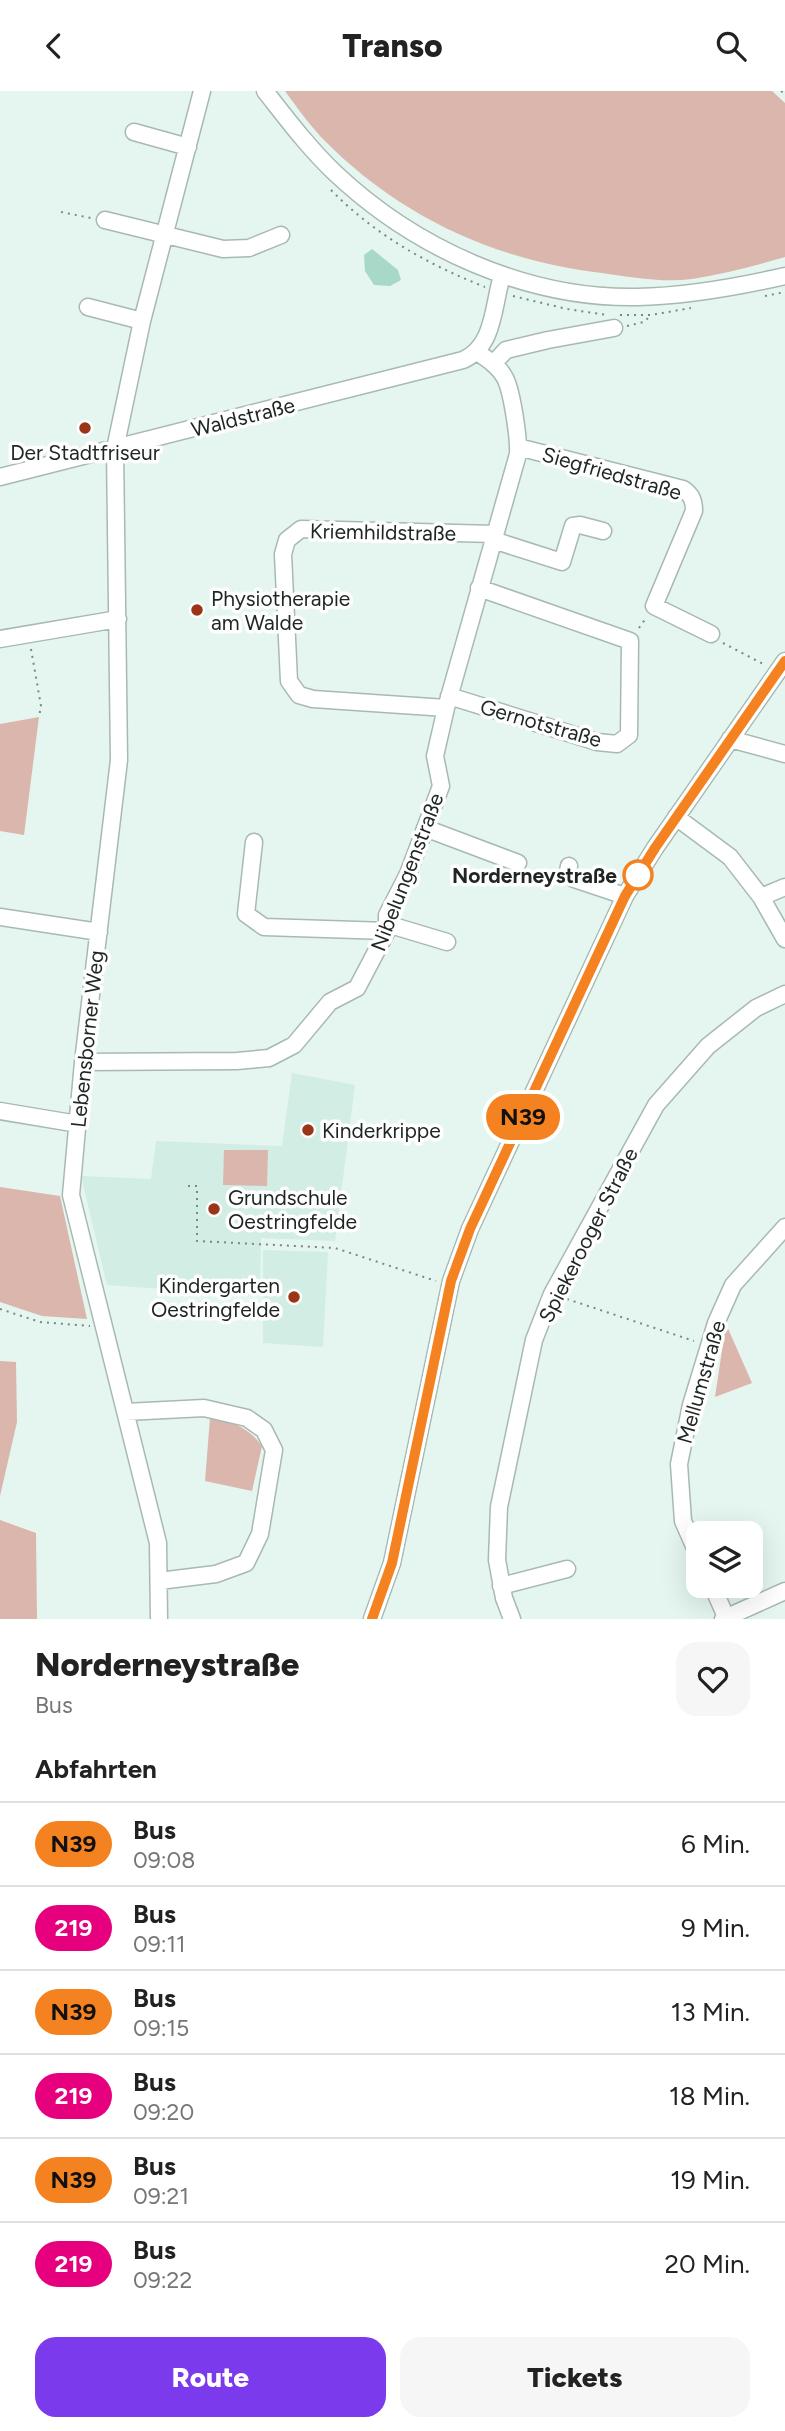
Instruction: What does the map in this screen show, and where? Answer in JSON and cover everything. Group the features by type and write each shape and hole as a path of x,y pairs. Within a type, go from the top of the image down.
{"street":[{"name":"Lebensborner Weg","path":"159,1619 158,1543 71,1195 83,1062 119,760 114,449 142,321 202,91"},
{"path":"265,91 300,136 361,195 498,288 553,289 613,297 638,297 741,286 785,276"},
{"path":"134,132 188,147"},
{"path":"105,220 223,249 249,248 281,236"},
{"path":"478,349 488,332 495,311 498,288"},
{"path":"88,307 142,321"},
{"path":"494,364 506,350 548,339 614,328"},
{"name":"Nibelungenstraße","path":"83,1062 237,1061 269,1058 294,1045 330,1002 357,988 387,928 387,915 408,874 441,786 435,756 447,702 518,447 506,380 478,349"},
{"name":"Waldstraße","path":"0,477 446,366 471,357 478,349"},
{"name":"Siegfriedstraße","path":"518,447 690,493 694,511 654,606"},
{"path":"494,537 562,562 573,526 580,525 603,531"},
{"name":"Kriemhildstraße","path":"447,702 313,699 299,695 289,681 284,554 287,540 301,529 494,537"},
{"path":"479,588 630,641"},
{"path":"654,606 711,634"},
{"path":"0,639 118,619"},
{"name":"Gernotstraße","path":"447,702 597,742 617,744 629,735 630,641"},
{"path":"372,1619 392,1563 451,1281 470,1229 624,899 676,817 781,666"},
{"path":"730,739 785,754"},
{"path":"676,817 730,857 761,897 785,939"},
{"path":"425,828 518,863"},
{"path":"254,842 246,914 264,927 387,928 447,942"},
{"path":"569,866 568,871 574,879 624,899"},
{"path":"566,887 570,884 624,899"},
{"path":"761,897 785,887"},
{"path":"0,917 99,932"},
{"name":"Spiekerooger Straße","path":"512,1619 496,1560 499,1507 534,1340 552,1294 656,1105 708,1046 756,1008 785,993"},
{"path":"0,1111 78,1124"},
{"name":"Mellumstraße","path":"686,1528 683,1521 679,1464 691,1405 709,1345 733,1285 785,1227"},
{"path":"126,1412 204,1408 236,1416 247,1419 264,1430 274,1450 260,1534 246,1563 216,1574 159,1581"},
{"path":"501,1586 568,1569"},
{"path":"717,1598 724,1618 785,1591"}],"path":[{"path":"781,91 785,94"},
{"path":"61,212 105,220"},
{"path":"498,288 567,310 609,315 651,315 644,322 614,328"},
{"path":"630,641 654,606"},
{"path":"29,634 41,706 39,717"},
{"path":"711,634 722,643 781,666"},
{"path":"188,1186 197,1187 197,1241 335,1248 436,1281 451,1281"},
{"path":"552,1294 709,1345"},
{"path":"0,1309 40,1322 105,1327"}],"shaded area":[{"path":"285,91 772,91 785,103 785,257 704,277 658,280 562,267 485,245 449,230 382,190 321,137"},
{"path":"372,249 398,270 401,280 390,286 374,285 365,271 364,255"},
{"path":"39,717 24,835 0,831 0,724"},
{"name":"Grundschule Oestringfelde","path":"292,1073 355,1085 335,1241 261,1238 260,1296 107,1285 81,1176 151,1179 156,1141 282,1146"},
{"path":"224,1150 268,1150 267,1186 223,1185"},
{"path":"0,1187 60,1196 87,1319 42,1316 0,1302"},
{"name":"Kindergarten Oestringfelde","path":"263,1250 328,1252 323,1347 263,1343"},
{"path":"726,1324 752,1383 715,1397"},
{"path":"0,1361 16,1362 17,1422 0,1496"},
{"path":"210,1418 239,1426 262,1446 252,1491 205,1481"},
{"path":"0,1520 36,1533 37,1619 0,1619"}],"bus line":[{"name":"N39","path":"372,1619 392,1563 451,1281 470,1229 625,896 655,848 785,661"}],"place":[{"name":"Der Stadtfriseur","path":"85,428"},
{"name":"Physiotherapie am Walde","path":"197,610"},
{"name":"Norderneystraße","path":"638,875"},
{"name":"Kinderkrippe","path":"308,1130"},
{"name":"Grundschule Oestringfelde","path":"214,1209"},
{"name":"Kindergarten Oestringfelde","path":"294,1297"}]}
